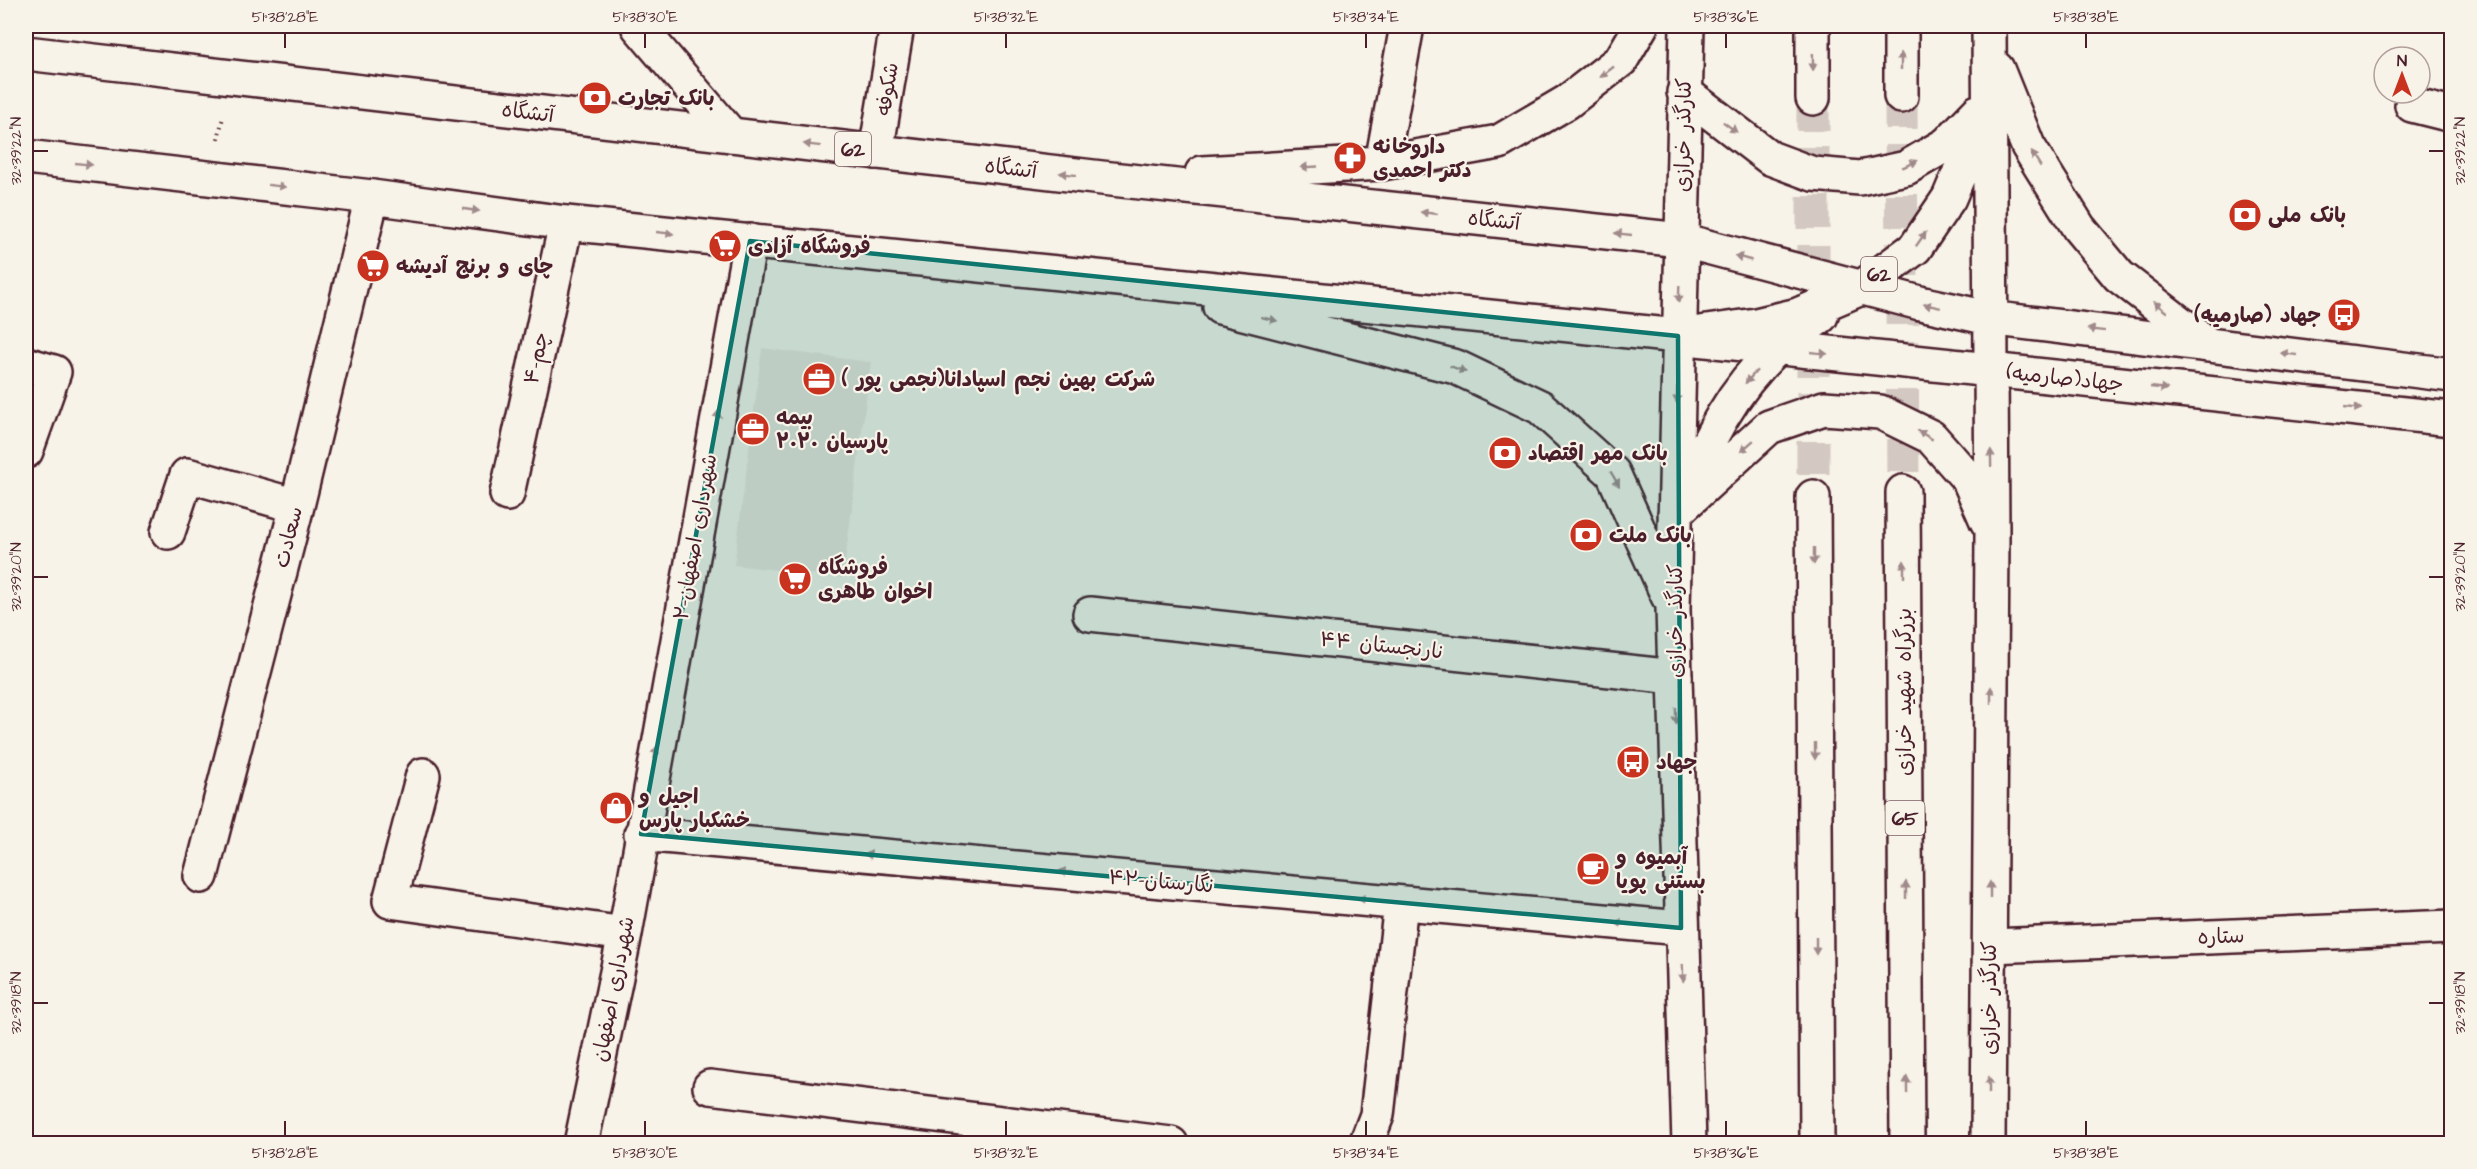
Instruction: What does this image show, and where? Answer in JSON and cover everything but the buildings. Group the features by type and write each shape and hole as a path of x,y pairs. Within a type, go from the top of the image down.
{"main road":[{"path":"638,26 731,135"},
{"name":"شکوفه","path":"876,152 897,26"},
{"path":"1382,163 1407,26"},
{"path":"1102,178 1382,163 1499,142 1568,102 1621,60 1641,26"},
{"name":"کنارگذر خرازی","path":"1687,26 1673,609 1689,1143"},
{"path":"1813,26 1813,98"},
{"path":"1901,26 1901,96"},
{"path":"1989,37 2028,146 2079,228 2119,276 2206,343"},
{"name":"کنارگذر خرازی","path":"1988,1143 1992,534 1989,37"},
{"name":"آتشگاه","path":"26,53 1102,178 1681,240 1861,288 1989,318"},
{"path":"1684,92 1770,158 1813,174 1860,177 1906,168 1947,144 1991,98"},
{"name":"62","path":"26,157 372,197 566,223 1678,336 1755,326 1798,315 1861,288 1915,248 1944,207 1991,98"},
{"path":"2412,105 2451,115"},
{"name":"سعادت","path":"201,876 297,506 372,197"},
{"name":"۴-چم","path":"507,494 566,223"},
{"name":"۲-شهرداری اصفهان","path":"641,834 750,241"},
{"path":"1111,279 1456,367 1540,407 1613,473 1649,549 1673,609"},
{"path":"1675,513 1717,423 1743,386 1777,348 1861,288"},
{"path":"1989,318 2451,375"},
{"name":"جهاد(صارمیه)","path":"1678,336 2451,419"},
{"path":"26,364 54,372 26,451"},
{"path":"1675,513 1769,427 1824,408 1880,412 1931,437 1969,480 1992,534"},
{"path":"168,532 187,475 297,506"},
{"name":"بزرگراه شهید خرازی","path":"1903,492 1907,1143"},
{"path":"1813,497 1816,1143"},
{"name":"۴۴ نارنجستان","path":"1090,614 1675,677"},
{"path":"423,775 390,901 625,934"},
{"name":"۴۲-نگارستان","path":"641,834 1681,928"},
{"name":"شهرداری اصفهان","path":"581,1143 625,934 641,834"},
{"path":"1366,1143 1377,1115 1401,903"},
{"name":"ستاره","path":"1990,946 2451,927"},
{"path":"710,1087 1171,1143"}],"path":[{"path":"210,178 231,77"}],"highlighted area":[{"path":"750,241 1678,336 1681,928 641,834"}],"shaded area":[{"path":"762,348 871,362 843,578 734,565"}],"tunnel":[{"path":"1901,96 1903,492"},
{"path":"1813,98 1813,497"}],"place":[{"name":"بانک تجارت","path":"595,98"},
{"name":"داروخانه دکتر احمدی","path":"1350,158"},
{"name":"بانک ملی","path":"2245,215"},
{"name":"فروشگاه آزادی","path":"725,246"},
{"name":"چای و برنج آدیشه","path":"373,266"},
{"name":"جهاد (صارمیه)","path":"2344,315"},
{"name":"شرکت بهین نجم اسپادانا(نجمی پور )","path":"819,379"},
{"name":"بیمه پارسیان ۲۰۲۰","path":"753,429"},
{"name":"بانک مهر اقتصاد","path":"1505,453"},
{"name":"بانک ملت","path":"1586,535"},
{"name":"فروشگاه اخوان طاهری","path":"795,579"},
{"name":"جهاد","path":"1633,762"},
{"name":"اجیل و خشکبار پارس","path":"616,808"},
{"name":"آبمیوه و بستنی پویا","path":"1593,869"}]}
